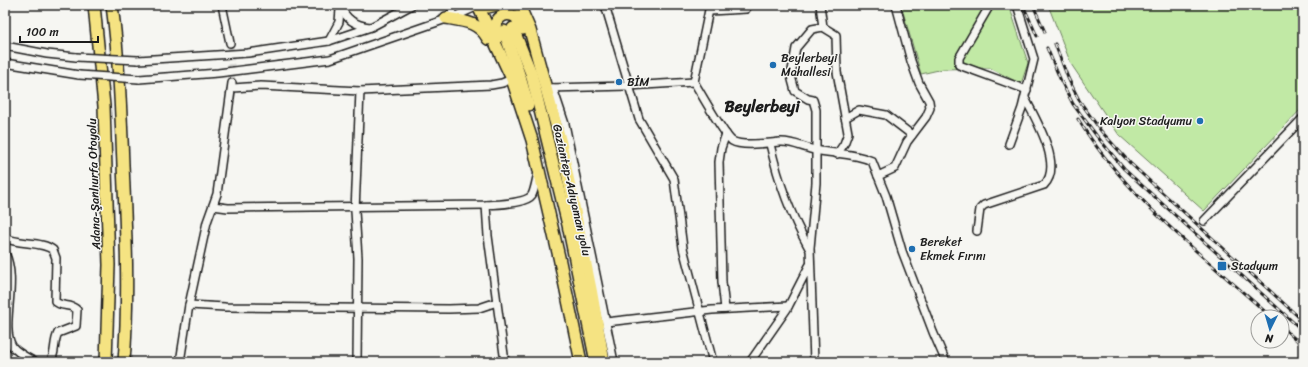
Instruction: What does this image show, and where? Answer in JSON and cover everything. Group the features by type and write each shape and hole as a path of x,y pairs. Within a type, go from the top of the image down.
{"highway":[{"name":"Adana-Şanlıurfa Otoyolu","path":"94,5 104,106 109,265 106,362"},
{"path":"112,5 122,105 127,267 124,362"},
{"path":"478,5 509,74"},
{"path":"519,5 530,30"},
{"path":"526,5 530,30 541,72"},
{"path":"581,362 532,140 494,28 499,18 505,15 513,15 519,20 549,88 591,289 604,362"},
{"path":"446,18 468,22 484,31 509,74"},
{"name":"Gaziantep-Adıyaman yolu","path":"586,362 560,237 508,29 531,73 568,225 596,362"}],"main road":[{"path":"478,5 488,8 501,5"}],"street":[{"path":"222,5 230,43"},
{"path":"340,5 343,14 355,24 370,27"},
{"path":"329,41 339,22 340,5"},
{"path":"5,46 47,54 138,60 248,53 329,41 370,27 412,5"},
{"path":"446,18 452,12 455,5"},
{"path":"5,63 79,75 139,79 218,74 330,59 446,18 478,5"},
{"path":"605,5 639,119 674,179 683,248 701,311 713,362"},
{"path":"747,5 746,8 710,8 694,82 726,134 731,140 740,145 753,143 770,144 780,142 837,154 862,156 872,161 886,196 902,251 932,332 946,362"},
{"path":"820,5 823,27"},
{"path":"878,176 895,168 912,135 930,108 929,101 919,82 911,61 896,5"},
{"path":"990,5 959,58 959,65 1027,90"},
{"path":"1009,144 1027,90 1034,59 1017,5"},
{"path":"814,362 810,248 816,183 816,110 813,100 808,99 795,91 791,76 796,48 812,29 823,27 836,35 837,72 848,133 844,144 837,154"},
{"path":"180,362 189,305 207,222 218,186 232,86 360,91 491,85 502,83 509,74"},
{"path":"614,362 565,124 549,88 628,86 694,82"},
{"path":"357,362 358,258 355,206 360,91"},
{"path":"977,231 980,210 984,205 1044,185 1050,178 1051,169 1043,135 1024,98"},
{"path":"845,118 859,110 886,115 912,135"},
{"path":"1204,221 1303,118"},
{"path":"725,309 721,259 722,232 719,162 721,148 726,134"},
{"path":"770,144 776,168 797,227 810,248"},
{"path":"213,206 228,208 486,205 520,201 530,197 539,170"},
{"path":"486,205 488,236 505,362"},
{"path":"5,238 23,244 44,246 53,250 56,258 55,301 60,305 73,307 77,310 75,328 58,333 50,362"},
{"path":"5,253 10,278 10,296 5,320 6,334 12,348 34,362"},
{"path":"750,362 788,306 810,264"},
{"path":"189,305 225,308 358,307 460,309 479,308 497,302"},
{"path":"606,322 701,311 788,306"}],"green space":[{"path":"901,5 1009,5 1028,63 1021,84 990,68 943,69 921,74"},
{"name":"Kalyon Stadyumu","path":"1048,5 1303,5 1303,107 1204,211 1119,135 1071,64"}],"tunnel":[{"path":"230,43 232,83"}],"railway":[{"path":"1023,5 1037,36"},
{"path":"1033,5 1045,32"},
{"path":"1055,44 1068,78 1079,100 1101,131 1130,163 1303,321"},
{"path":"1047,48 1073,104 1124,169 1303,331"},
{"path":"1078,119 1097,147 1141,199 1193,248 1262,309"},
{"path":"1290,334 1303,346"}],"place":[{"name":"Beylerbeyi Mahallesi","path":"773,65"},
{"name":"BİM","path":"619,82"},
{"name":"Kalyon Stadyumu","path":"1200,121"},
{"name":"Bereket Ekmek Fırını","path":"912,249"},
{"name":"Stadyum","path":"1222,266"}],"district":[{"name":"Beylerbeyi","path":"762,106"}]}
